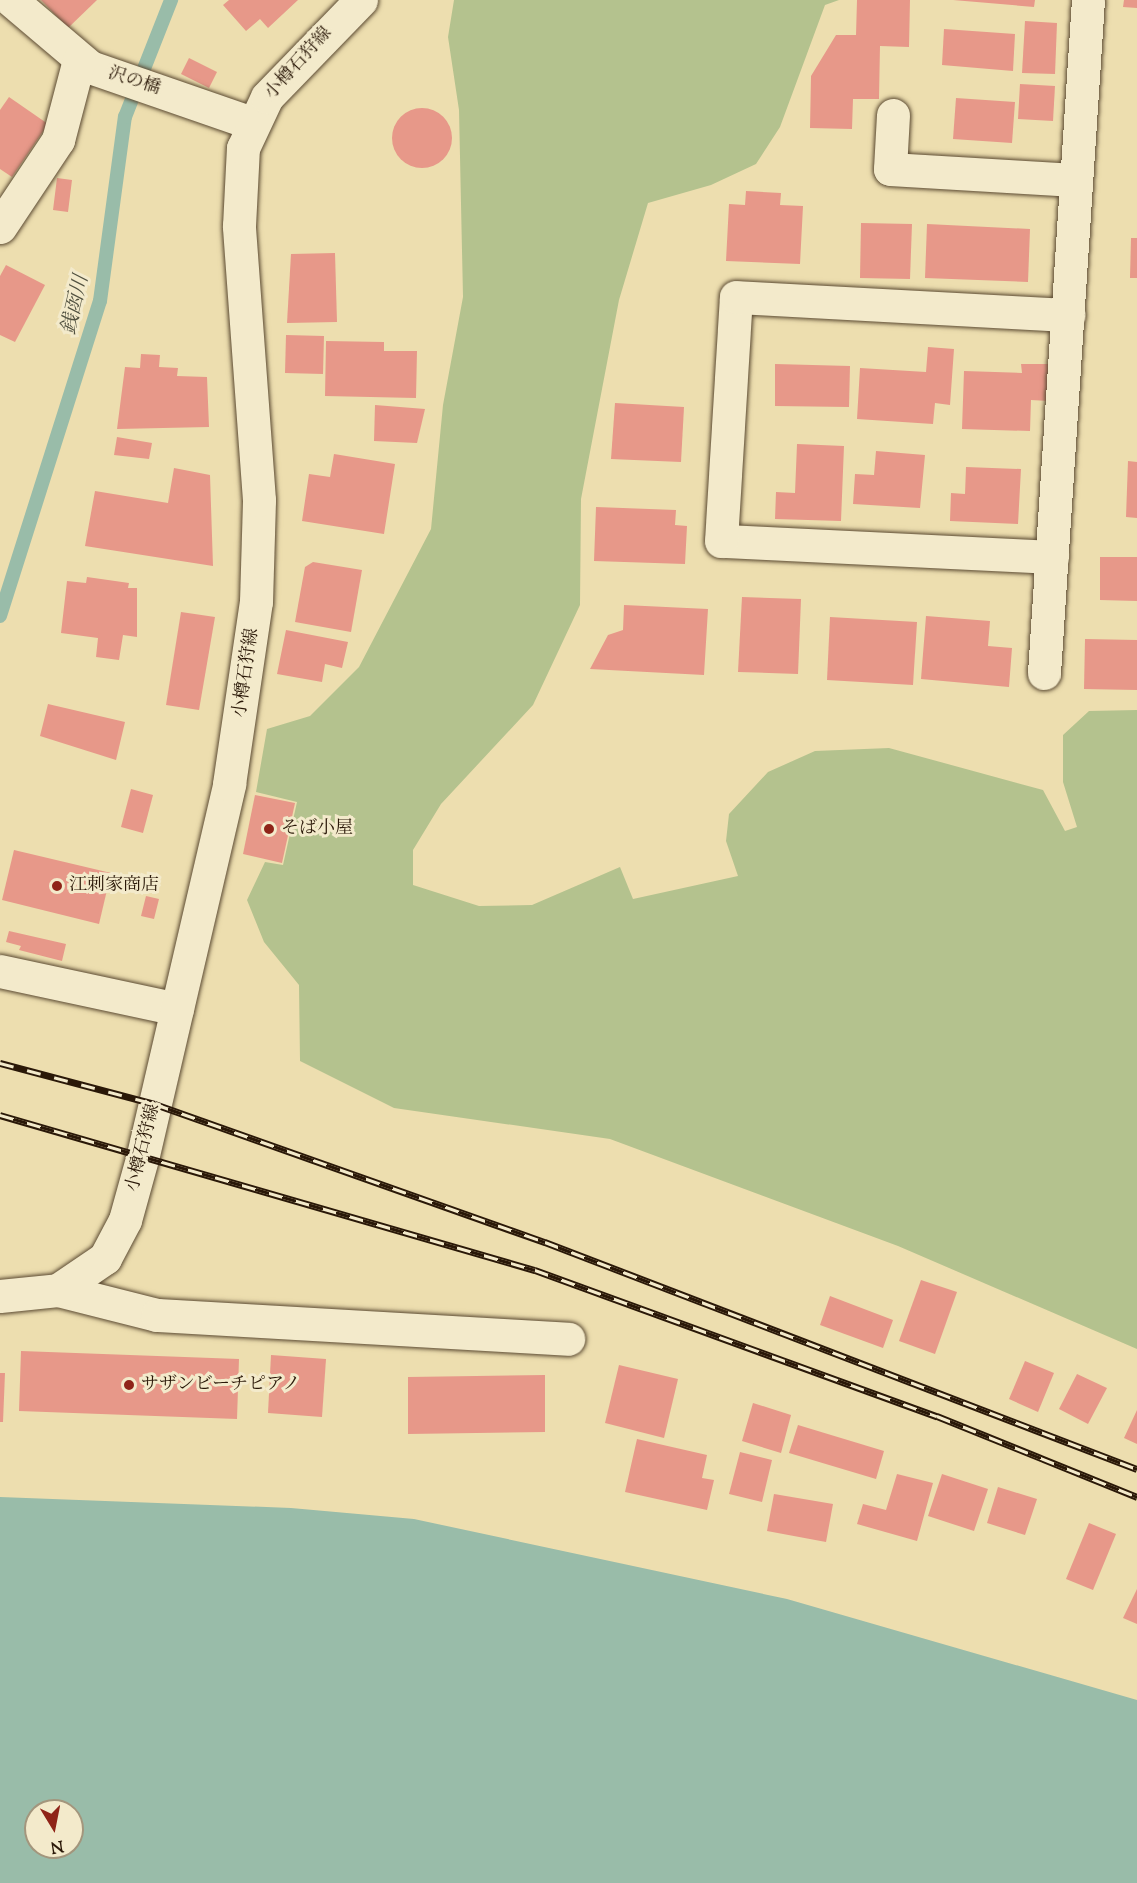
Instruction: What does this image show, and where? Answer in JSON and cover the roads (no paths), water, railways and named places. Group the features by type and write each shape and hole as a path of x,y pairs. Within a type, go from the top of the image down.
{"street":[{"path":"0,227 58,140 85,64 11,0"},
{"name":"小樽石狩線","path":"0,1296 58,1290 105,1258 125,1220 177,1009 231,774 256,602 259,500 238,199 241,159 252,123 293,66 361,0"},
{"path":"1044,673 1088,0"},
{"name":"沢の橋","path":"85,64 252,123"},
{"path":"893,116 890,169 1075,180"},
{"path":"1052,557 722,541 736,297 1069,315"},
{"path":"0,971 177,1009"},
{"path":"58,1290 157,1315 568,1340"}],"waterway":[{"name":"銭函川","path":"0,616 100,301 125,117 171,0"}],"railway":[{"path":"0,1063 155,1104 545,1242 1137,1469"},
{"path":"0,1115 535,1270 937,1416 1137,1497"}],"place":[{"name":"そば小屋","path":"269,829"},
{"name":"江刺家商店","path":"57,886"},
{"name":"サザンビーチピアノ","path":"129,1385"}]}
